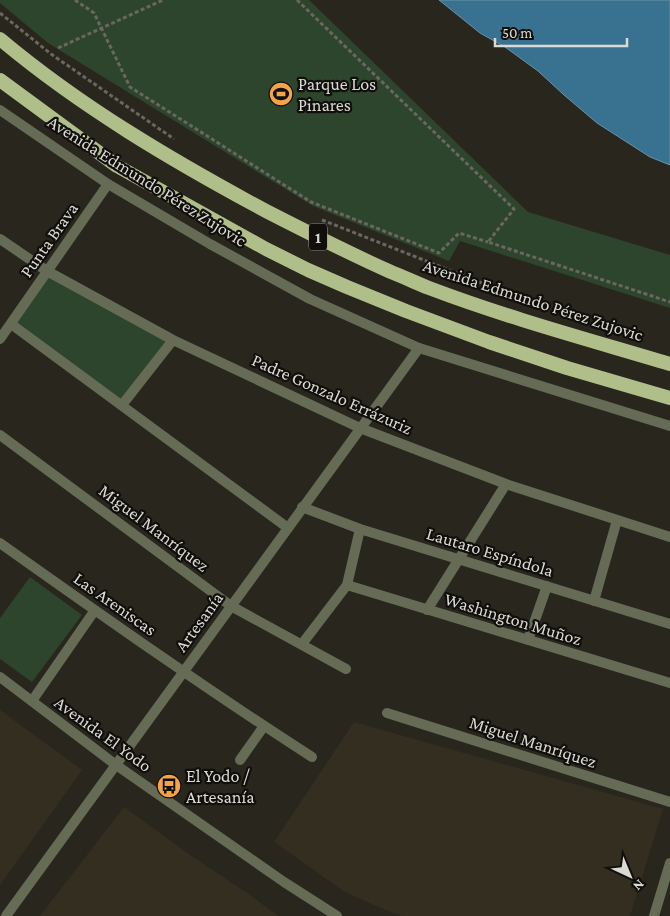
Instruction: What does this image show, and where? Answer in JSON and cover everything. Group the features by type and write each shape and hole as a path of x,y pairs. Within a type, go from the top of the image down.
{"highway":[{"name":"Avenida Edmundo Pérez Zujovic","path":"0,39 33,67 141,140 213,183 294,226 362,259 428,288 522,320 670,364"},
{"name":"Avenida Edmundo Pérez Zujovic","path":"0,80 117,166 266,249 308,270 406,311 489,342 670,398"}],"street":[{"name":"Avenida Edmundo Pérez Zujovic","path":"0,110 108,184 210,244 310,299 418,348 670,426"},
{"name":"Punta Brava","path":"0,339 108,184"},
{"name":"Padre Gonzalo Errázuriz","path":"0,239 48,271 173,340 360,428 506,484 670,537"},
{"path":"10,324 288,528"},
{"path":"122,405 173,340"},
{"name":"Artesanía","path":"6,916 418,348"},
{"name":"Miguel Manríquez","path":"0,434 231,606 346,668"},
{"path":"427,610 506,484"},
{"name":"Lautaro Espíndola","path":"302,507 360,529 670,624"},
{"path":"594,601 617,520"},
{"path":"302,644 347,585 360,529"},
{"name":"Las Areniscas","path":"0,543 183,672 312,756"},
{"name":"Washington Muñoz","path":"347,585 670,684"},
{"path":"528,640 547,586"},
{"path":"32,701 94,610"},
{"name":"Avenida El Yodo","path":"0,677 116,765 284,882 337,916"},
{"name":"Miguel Manríquez","path":"387,712 670,802"},
{"path":"240,760 264,726"},
{"path":"654,916 670,863"}],"path":[{"path":"75,0 94,13 130,87 311,202 439,253 459,233 670,302"},
{"path":"58,48 163,0"},
{"path":"297,0 514,209 488,242"},
{"path":"0,13 51,54 178,142"},
{"path":"321,220 563,315"}],"shaded area":[{"path":"0,710 82,770 0,885"},
{"path":"354,722 663,809 630,916 402,916 345,892 274,842"},
{"path":"124,807 190,855 278,916 40,916"}],"green space":[{"name":"Parque Los Pinares","path":"0,0 309,0 528,212 670,255 670,308 460,241 449,261 313,206 48,43 0,3"},
{"path":"47,271 173,340 122,405 11,324"},
{"path":"30,577 82,615 32,682 0,659 0,618"}],"water":[{"path":"439,0 670,0 670,165 650,157 597,123 538,71 505,47 480,33"}],"place":[{"name":"Parque Los Pinares","path":"281,94"},
{"name":"El Yodo / Artesanía","path":"169,786"}]}
